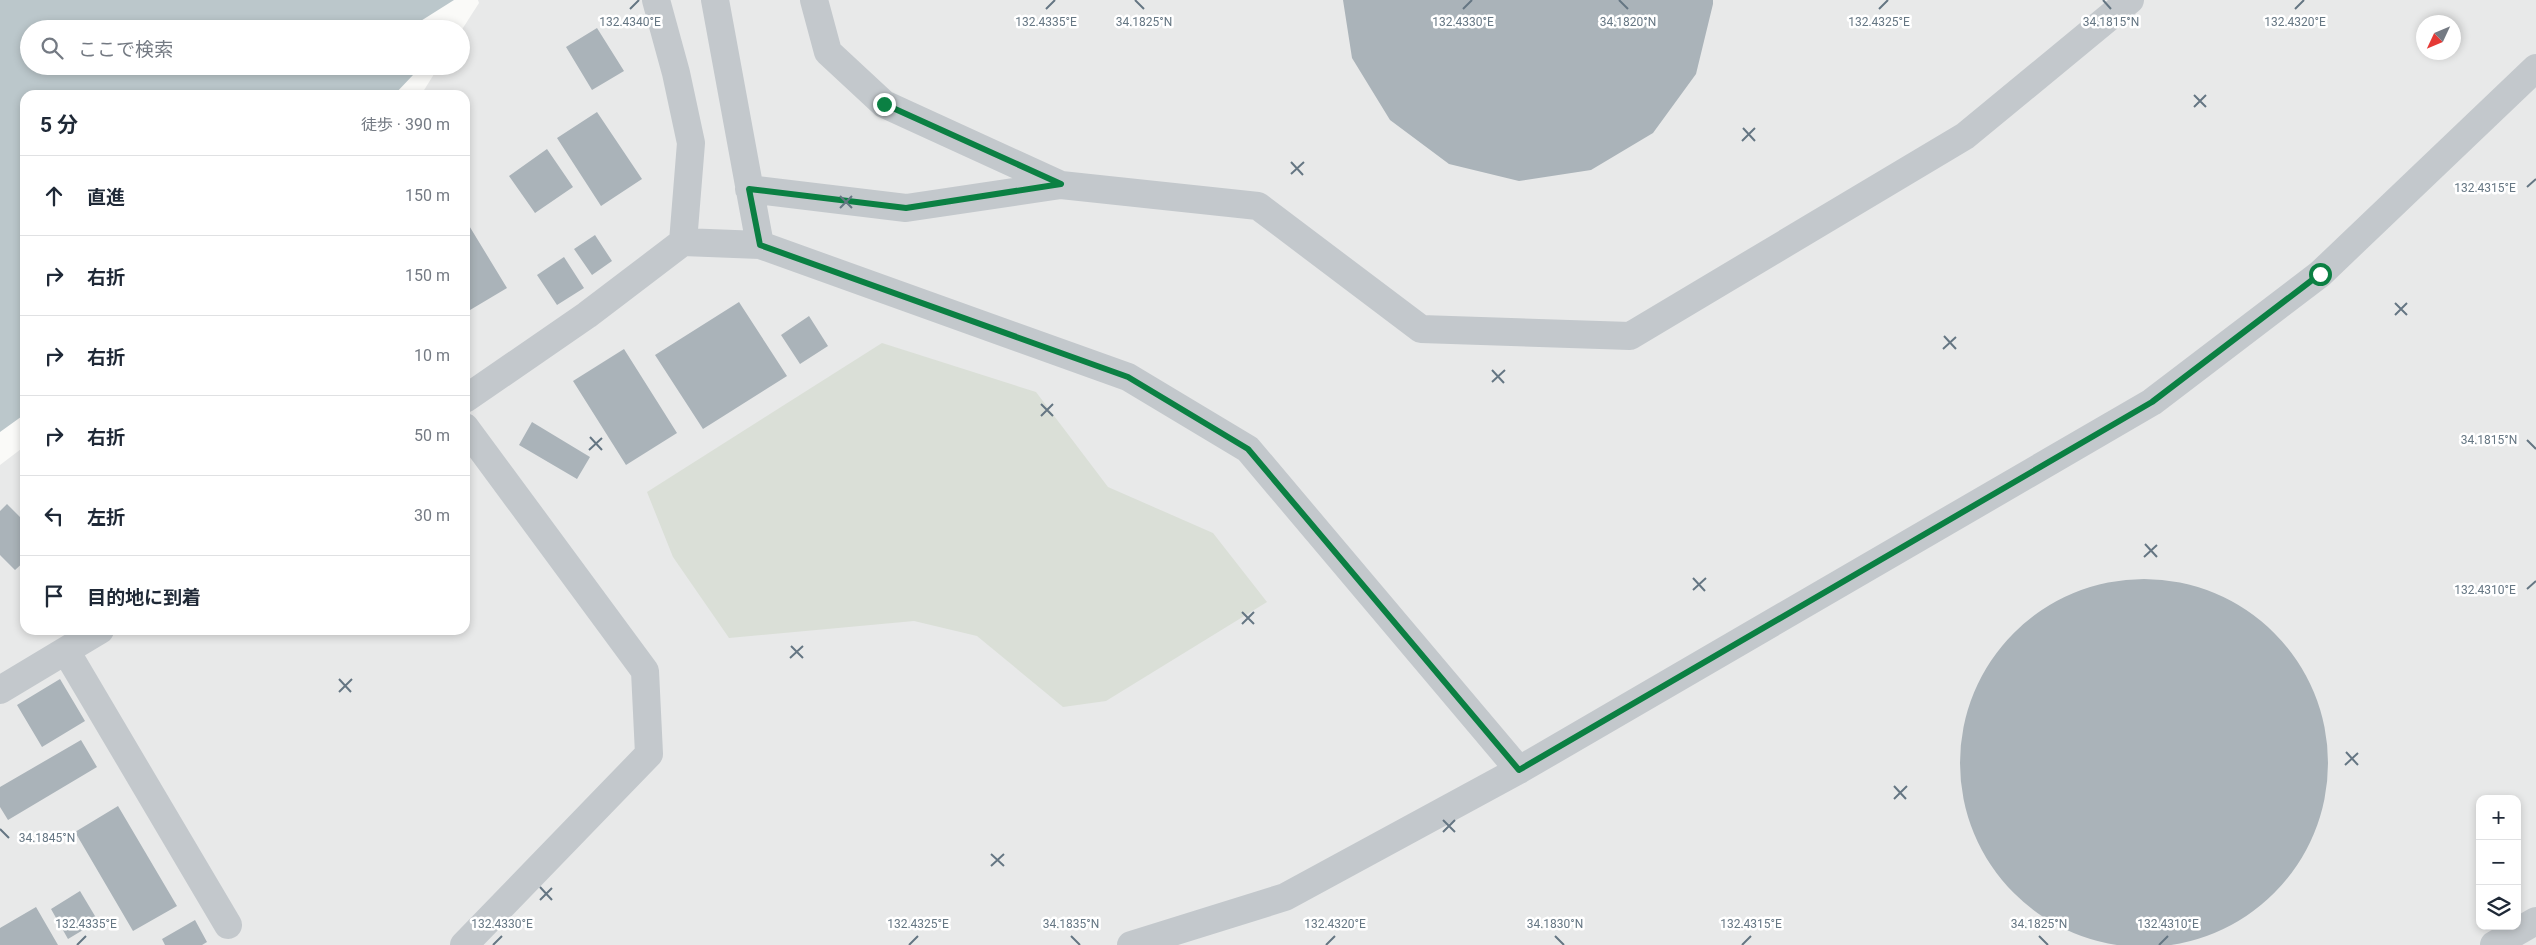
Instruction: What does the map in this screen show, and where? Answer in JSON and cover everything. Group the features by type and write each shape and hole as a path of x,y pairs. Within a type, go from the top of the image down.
{"street":[{"path":"656,0 676,73 691,142 683,242"},
{"path":"715,0 760,245"},
{"path":"814,0 828,52 884,104 1061,184"},
{"path":"749,189 906,208 1061,184 1258,206 1421,328 1630,336 1965,136 2130,0"},
{"path":"1131,945 1285,897 1519,770 2152,402 2320,274 2536,68"},
{"path":"470,395 587,315 683,242 760,245 1128,377 1248,449 1519,770"},
{"path":"464,945 649,754 644,671 470,434"},
{"path":"0,690 92,635"},
{"path":"66,651 228,924"},
{"path":"2494,945 2536,921"}],"shaded area":[{"path":"0,0 454,0 422,20 20,20 20,75 413,75 399,90 20,90 20,418 0,432"},
{"path":"478,0 2536,0 2536,945 0,945 0,465 20,450 20,635 470,635 470,90 424,90 433,75 470,75 470,20 468,20 479,3"},
{"path":"882,343 1036,392 1108,487 1213,533 1267,602 1106,701 1063,707 977,636 914,621 729,638 673,557 647,492"}],"building":[{"path":"1343,0 1713,0 1713,4 1696,74 1653,133 1591,170 1519,181 1449,164 1390,120 1352,58"},
{"path":"597,28 624,71 592,90 566,47"},
{"path":"597,112 642,179 601,206 557,138"},
{"path":"547,149 573,187 535,213 509,176"},
{"path":"470,227 507,288 470,310"},
{"path":"595,235 612,261 592,275 574,249"},
{"path":"564,257 584,288 557,305 537,275"},
{"path":"739,302 787,376 703,429 655,355"},
{"path":"809,316 828,346 800,364 781,335"},
{"path":"624,349 677,433 626,465 573,381"},
{"path":"532,422 590,457 577,479 519,445"},
{"path":"7,504 20,517 20,566 15,570 0,555 0,511"},
{"path":"2126,580 2162,580 2197,587 2231,601 2260,621 2286,647 2306,676 2320,710 2327,745 2327,781 2320,816 2306,850 2286,879 2260,905 2231,925 2197,939 2162,946 2126,946 2091,939 2057,925 2028,905 2002,879 1982,850 1968,816 1961,781 1961,745 1968,710 1982,676 2002,647 2028,621 2057,601 2091,587"},
{"path":"60,679 85,721 42,747 17,705"},
{"path":"81,740 97,767 8,820 0,807 0,787"},
{"path":"118,806 177,906 133,931 75,832"},
{"path":"80,891 98,921 68,939 51,909"},
{"path":"36,907 58,945 0,945 0,928"},
{"path":"195,920 207,942 202,945 165,945 162,939"}],"route":[{"path":"884,104 1061,184 906,208 749,189 760,245 1128,377 1248,449 1519,770 2152,402 2320,274"}]}
